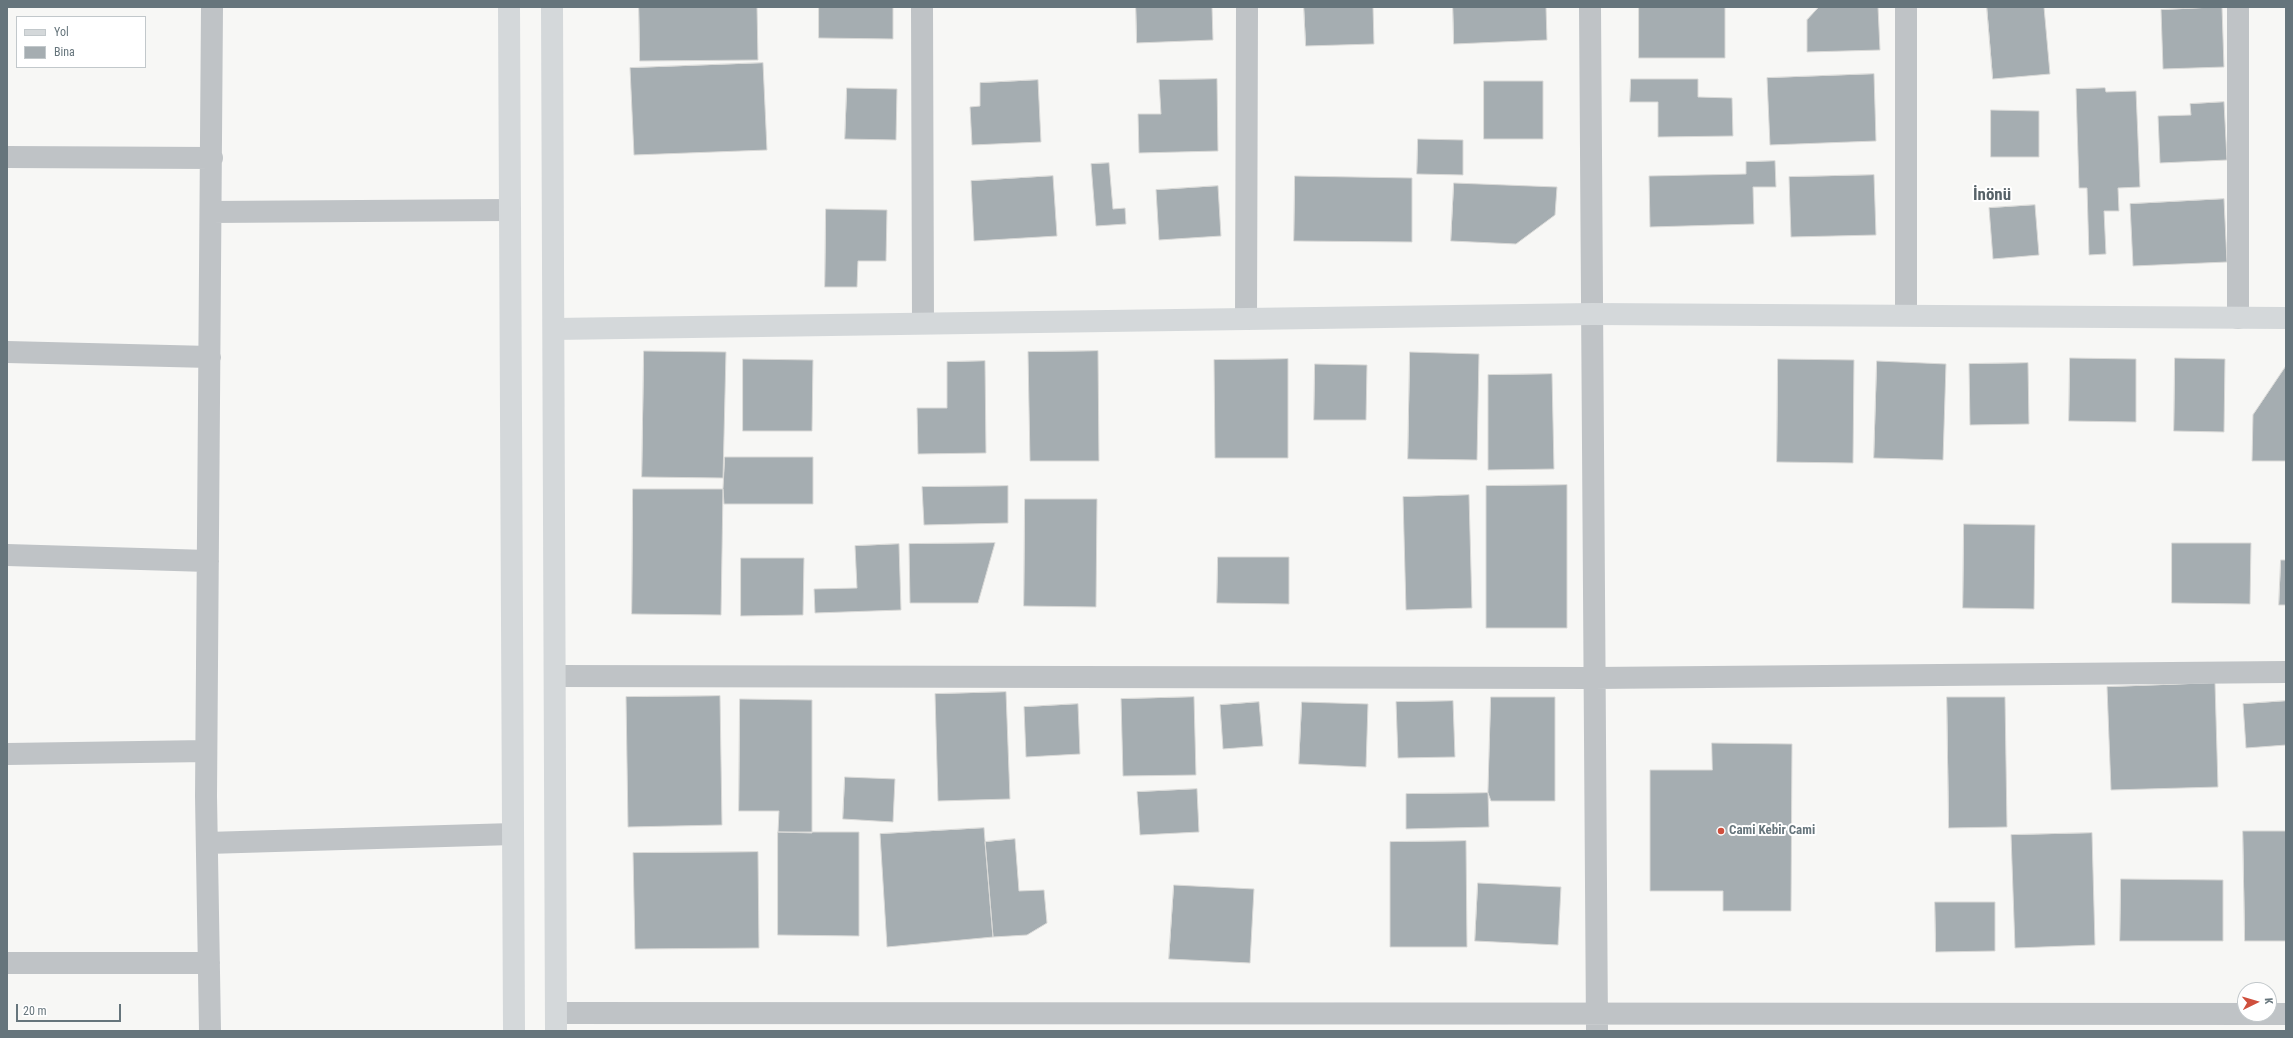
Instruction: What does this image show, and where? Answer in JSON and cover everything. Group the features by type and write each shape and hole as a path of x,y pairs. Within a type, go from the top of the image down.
{"main road":[{"path":"508,7 514,1031"},
{"path":"552,7 556,1022"},
{"path":"554,329 1592,314 2286,318"}],"street":[{"path":"210,1031 206,751 212,158 212,7"},
{"path":"922,7 923,323"},
{"path":"1246,318 1247,7"},
{"path":"1590,7 1597,1022"},
{"path":"1906,7 1906,315"},
{"path":"2238,7 2238,318"},
{"path":"7,157 212,158"},
{"path":"211,212 510,210"},
{"path":"7,352 210,357"},
{"path":"7,555 208,561"},
{"path":"555,676 1594,678 2286,672"},
{"path":"7,754 206,751"},
{"path":"207,843 513,834"},
{"path":"7,963 209,963"},
{"path":"556,1022 1597,1022 2286,1014"}],"building":[{"path":"639,7 757,7 758,60 640,61"},
{"path":"819,7 893,7 893,39 819,38"},
{"path":"1136,7 1212,7 1213,40 1137,43"},
{"path":"1304,7 1373,7 1374,44 1306,46"},
{"path":"1453,7 1546,7 1547,40 1454,44"},
{"path":"1639,7 1725,7 1725,58 1639,58"},
{"path":"1819,7 1878,7 1880,50 1807,52 1807,20"},
{"path":"1987,7 2044,7 2050,74 1993,79"},
{"path":"2222,7 2224,67 2163,69 2161,10"},
{"path":"763,63 767,150 634,155 630,68"},
{"path":"1874,74 1876,141 1770,145 1767,78"},
{"path":"1217,79 1218,151 1139,153 1138,114 1161,114 1159,80"},
{"path":"1631,79 1698,79 1698,97 1732,98 1733,136 1658,137 1658,102 1630,102"},
{"path":"1038,80 1041,142 972,145 970,107 980,106 980,83"},
{"path":"1484,81 1543,81 1543,139 1484,139"},
{"path":"847,88 897,89 896,140 845,139"},
{"path":"2105,88 2106,92 2136,91 2140,187 2118,188 2119,211 2104,211 2106,254 2089,255 2087,188 2079,188 2076,89"},
{"path":"2224,102 2227,160 2160,163 2158,116 2191,115 2190,104"},
{"path":"1991,110 2039,111 2039,157 1991,157"},
{"path":"1418,139 1463,140 1463,175 1417,174"},
{"path":"1775,161 1776,187 1753,187 1754,224 1650,227 1649,176 1746,174 1746,162"},
{"path":"1109,163 1113,209 1125,208 1126,224 1096,226 1091,164"},
{"path":"1874,175 1876,235 1791,237 1789,177"},
{"path":"1053,176 1057,236 974,241 971,181"},
{"path":"1295,176 1412,178 1412,242 1294,241"},
{"path":"1454,183 1557,187 1555,215 1516,244 1451,241"},
{"path":"1218,186 1221,236 1159,240 1156,190"},
{"path":"2224,199 2227,262 2133,266 2130,204"},
{"path":"2035,205 2039,255 1993,259 1989,208"},
{"path":"826,209 887,210 886,261 858,261 857,287 825,287"},
{"path":"644,351 726,352 723,478 642,477"},
{"path":"1098,351 1099,461 1030,461 1028,352"},
{"path":"1410,352 1479,354 1477,460 1408,459"},
{"path":"2070,358 2136,359 2136,422 2069,421"},
{"path":"2175,358 2225,359 2224,432 2174,431"},
{"path":"743,359 813,360 812,431 743,431"},
{"path":"1288,359 1288,458 1215,458 1214,360"},
{"path":"1778,359 1854,360 1853,463 1777,462"},
{"path":"985,361 986,453 918,454 917,408 947,408 947,362"},
{"path":"1877,361 1946,364 1943,460 1874,458"},
{"path":"2028,363 2029,424 1970,425 1969,364"},
{"path":"1315,364 1367,365 1366,420 1314,420"},
{"path":"2286,366 2286,461 2252,461 2253,415"},
{"path":"1552,374 1554,469 1488,470 1488,375"},
{"path":"725,457 813,457 813,504 724,504 723,489"},
{"path":"1567,485 1567,628 1486,628 1486,486"},
{"path":"1008,486 1008,523 924,525 922,487"},
{"path":"633,489 723,489 721,615 632,614"},
{"path":"1469,495 1472,608 1406,610 1403,497"},
{"path":"1025,499 1097,499 1096,607 1024,606"},
{"path":"1964,524 2035,525 2034,609 1963,608"},
{"path":"995,543 978,603 910,603 909,544"},
{"path":"2172,543 2251,543 2250,604 2172,603"},
{"path":"899,544 901,610 815,613 814,589 857,588 855,546"},
{"path":"1218,557 1289,557 1289,604 1217,603"},
{"path":"741,558 804,558 803,615 741,616"},
{"path":"2281,560 2286,560 2286,605 2279,605"},
{"path":"2215,683 2218,787 2111,790 2107,687"},
{"path":"1006,692 1010,799 938,801 935,694"},
{"path":"720,696 722,825 628,827 626,697"},
{"path":"1194,697 1196,775 1123,776 1121,699"},
{"path":"1491,697 1555,697 1555,801 1491,801 1488,793"},
{"path":"1947,697 2005,697 2007,827 1949,828"},
{"path":"740,699 812,700 812,833 778,832 779,811 739,811"},
{"path":"1453,701 1455,757 1398,758 1396,702"},
{"path":"2286,701 2286,745 2246,748 2243,704"},
{"path":"1259,702 1263,746 1223,749 1220,705"},
{"path":"1302,702 1368,704 1366,767 1299,764"},
{"path":"1078,704 1080,754 1026,757 1024,707"},
{"name":"Cami Kebir Cami","path":"1712,743 1792,744 1791,911 1723,911 1723,891 1650,891 1650,770 1712,770"},
{"path":"845,777 895,779 893,822 843,819"},
{"path":"1197,789 1199,832 1140,835 1137,792"},
{"path":"1488,793 1489,827 1406,829 1406,794"},
{"path":"984,828 993,937 887,947 880,834"},
{"path":"2243,831 2286,831 2286,941 2245,941"},
{"path":"778,832 859,832 859,936 778,935"},
{"path":"2092,833 2095,945 2015,948 2011,835"},
{"path":"1015,839 1019,891 1044,890 1047,923 1027,935 993,937 985,842"},
{"path":"1466,841 1467,947 1390,947 1390,842"},
{"path":"758,852 759,948 635,949 633,853"},
{"path":"2121,879 2223,880 2223,941 2120,941"},
{"path":"1478,883 1561,887 1558,945 1475,941"},
{"path":"1174,885 1254,889 1250,963 1169,959"},
{"path":"1935,902 1995,902 1995,951 1936,952"}],"place":[{"name":"Cami Kebir Cami","path":"1721,831"}],"district":[{"name":"İnönü","path":"1992,196"}]}
